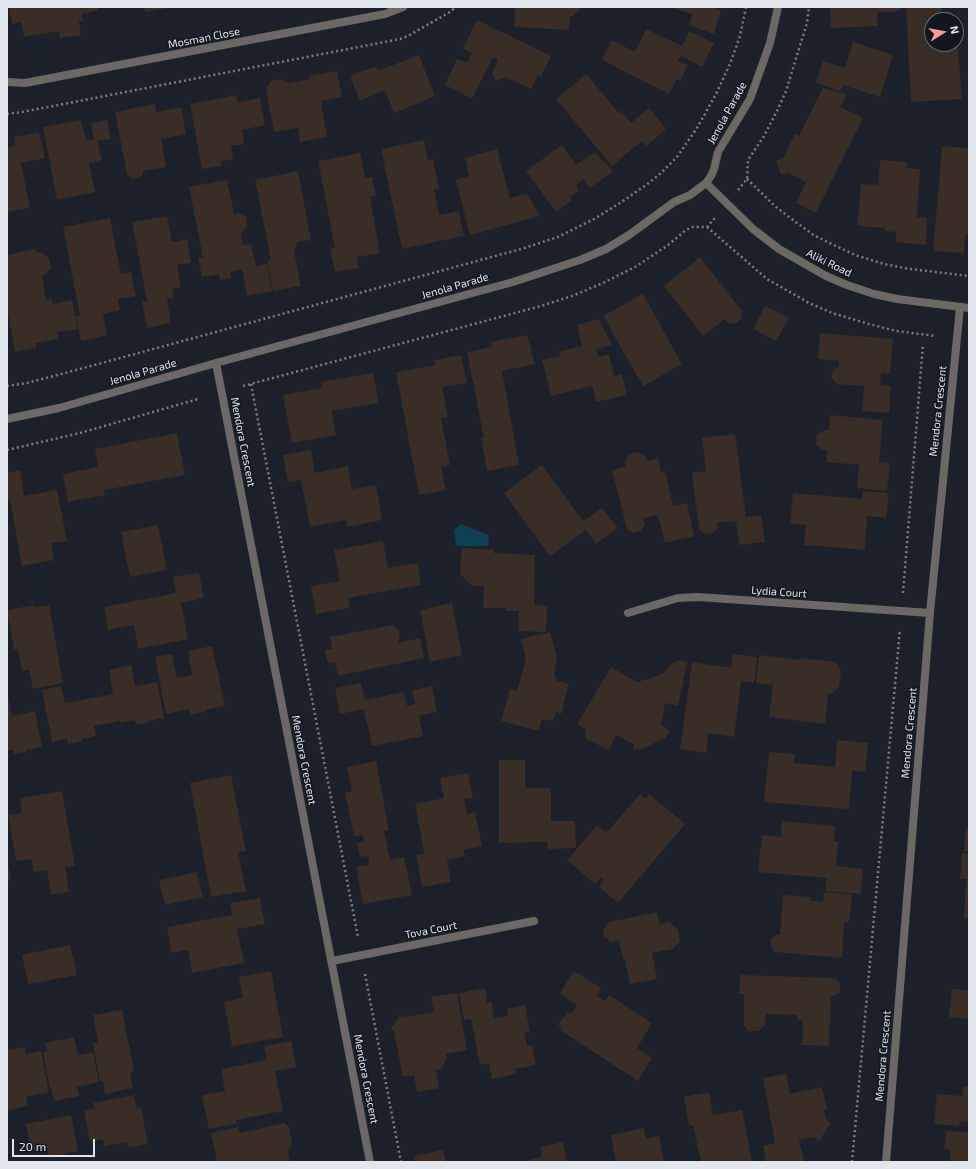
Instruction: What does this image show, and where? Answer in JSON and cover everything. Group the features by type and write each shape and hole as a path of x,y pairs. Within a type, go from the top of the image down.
{"street":[{"name":"Mosman Close","path":"7,82 25,83 380,15 404,7"},
{"name":"Jenola Parade","path":"7,419 59,408 216,363 513,282 580,260 606,248 629,235 674,202 698,190 711,176 718,152 750,99 770,44 778,7"},
{"name":"Aliki Road","path":"706,183 753,229 779,249 826,276 874,294 897,299 969,308"},
{"name":"Mendora Crescent","path":"886,1162 930,613 960,307"},
{"name":"Mendora Crescent","path":"216,363 370,1162"},
{"name":"Lydia Court","path":"628,613 678,598 698,597 930,613"},
{"name":"Tova Court","path":"332,961 534,921"}],"path":[{"path":"7,114 30,111 400,39 450,12 456,7"},
{"path":"7,386 27,383 65,373 521,249 558,237 594,219 651,181 677,157 697,128 716,94 730,64 740,36 746,7"},
{"path":"738,190 747,179 748,160 764,136 786,91 807,23 809,7"},
{"path":"747,179 776,207 797,223 815,236 848,252 884,264 917,270 969,276"},
{"path":"707,227 716,217"},
{"path":"243,386 533,308 572,296 635,267 692,227 707,227 767,279 809,303 832,313 869,324 896,331 936,336"},
{"path":"902,596 923,344"},
{"path":"250,384 358,939"},
{"path":"7,450 80,433 198,399"},
{"path":"852,1162 900,627"},
{"path":"364,971 401,1162"}],"water":[{"path":"461,524 489,535 488,546 456,546 454,530"}],"building":[{"path":"9,7 98,7 98,10 82,14 83,21 79,21 81,35 60,38 59,31 24,37 21,22 12,24"},
{"path":"144,7 167,7 167,8 145,12"},
{"path":"515,7 580,7 580,10 573,16 570,16 569,30 514,27"},
{"path":"669,7 711,7 721,10 714,34 689,25 692,14"},
{"path":"830,7 900,7 900,11 877,13 878,26 831,28"},
{"path":"906,7 941,7 942,12 924,12 924,52 959,52 962,99 911,102"},
{"path":"477,20 551,56 541,77 538,75 531,89 506,77 496,81 492,73 498,60 493,57 472,99 445,85 457,59 467,63 472,53 463,49"},
{"path":"646,29 682,46 689,31 714,43 702,67 681,56 678,61 688,65 680,81 677,79 669,94 602,60 612,40 635,52"},
{"path":"853,42 893,55 880,97 843,85 840,91 816,83 823,61 845,68"},
{"path":"419,55 435,96 394,113 385,90 360,101 350,76 376,66 378,71"},
{"path":"337,71 342,97 321,101 327,137 300,142 298,128 274,132 266,89 271,81 281,79 288,83 310,79 310,76"},
{"path":"586,74 619,113 621,111 631,123 649,108 666,129 646,146 642,141 612,166 556,99"},
{"path":"823,88 847,94 840,107 863,118 816,213 796,203 806,182 788,173 781,175 776,161 783,158 795,134 799,136"},
{"path":"236,95 238,102 260,98 265,125 242,130 244,144 231,146 233,159 221,161 222,166 202,169 190,104"},
{"path":"155,104 156,112 181,107 186,134 161,139 166,167 143,171 143,174 139,178 133,179 127,175 115,112"},
{"path":"81,120 86,141 94,139 91,124 107,120 111,139 97,141 102,160 89,163 95,192 57,200 43,127"},
{"path":"39,132 45,158 21,163 30,208 7,212 7,148 15,146 14,137"},
{"path":"424,140 428,160 433,159 439,189 434,189 439,215 459,211 464,236 402,249 381,149"},
{"path":"562,145 576,165 595,152 613,171 590,188 583,179 576,185 579,190 570,197 572,200 556,212 526,171"},
{"path":"942,146 969,148 969,233 965,236 964,253 933,251"},
{"path":"497,149 510,198 527,194 540,216 470,235 456,180 469,176 465,158"},
{"path":"360,153 365,178 372,177 376,196 370,197 380,253 357,257 359,268 335,272 330,249 335,248 318,161"},
{"path":"880,160 907,162 907,168 920,169 917,217 927,218 926,245 896,242 896,232 885,231 885,228 857,226 861,184 878,185"},
{"path":"298,171 311,240 298,242 294,251 301,286 273,291 267,261 271,260 255,180"},
{"path":"227,180 234,214 240,213 246,217 247,226 241,232 243,245 251,244 256,266 267,264 272,291 247,296 242,269 230,272 231,278 220,280 219,274 202,277 198,258 203,257 189,187"},
{"path":"167,216 172,242 187,239 191,263 177,265 181,287 172,289 174,298 167,299 171,323 147,328 142,302 147,301 132,222"},
{"path":"110,218 121,274 131,272 136,296 118,299 120,310 103,314 107,335 81,341 76,316 80,316 63,227"},
{"path":"36,249 37,253 41,252 49,258 51,268 45,275 42,276 46,300 52,299 53,304 72,300 78,329 58,332 59,339 36,343 36,348 15,352 7,309 7,255"},
{"path":"700,257 742,311 742,318 735,324 728,323 725,319 703,336 664,286"},
{"path":"643,294 682,364 643,386 603,316"},
{"path":"765,306 789,318 776,341 753,329"},
{"path":"599,319 612,345 596,349 598,357 609,354 614,376 622,374 627,395 596,402 592,386 551,396 542,360 560,356 559,352 582,346 577,325"},
{"path":"820,333 893,339 890,374 881,373 880,385 891,386 889,413 862,411 864,386 837,384 831,377 833,370 838,367 839,361 818,359"},
{"path":"527,335 535,364 502,371 519,465 487,471 481,438 484,438 467,352 492,347 491,342"},
{"path":"461,355 467,383 442,387 448,417 441,418 450,465 441,467 446,490 419,495 396,372 435,365 435,360"},
{"path":"373,373 379,403 332,411 336,435 292,443 283,395 322,388 321,382"},
{"path":"830,415 883,420 879,462 890,463 887,491 857,488 859,465 826,462 827,450 822,450 816,444 817,435 825,430 829,430"},
{"path":"177,433 185,475 104,490 105,495 68,502 63,474 98,467 95,449"},
{"path":"735,434 746,517 761,515 765,542 739,545 736,521 717,523 717,529 713,533 704,534 699,529 692,473 706,471 702,438"},
{"path":"311,450 315,473 348,466 352,489 376,485 382,520 347,527 346,520 310,527 301,480 288,482 283,455"},
{"path":"637,452 645,456 646,461 658,458 661,472 665,471 673,506 687,503 694,536 665,543 658,515 643,518 645,524 641,531 633,533 627,529 612,470 626,466 625,461 629,454"},
{"path":"542,465 583,521 602,508 618,528 596,544 586,530 550,556 504,493"},
{"path":"20,470 24,496 57,490 67,541 51,543 54,560 22,566 10,500 7,501 7,473"},
{"path":"863,491 889,493 886,518 867,516 865,550 804,545 806,525 790,524 793,493 862,499"},
{"path":"158,525 167,570 130,577 121,532"},
{"path":"383,541 388,568 418,563 421,585 348,598 350,608 316,614 311,586 340,581 334,550"},
{"path":"462,548 494,550 494,553 535,555 534,605 547,606 546,632 518,631 519,611 506,611 506,608 483,608 484,586 472,586 460,574"},
{"path":"199,573 204,598 181,603 188,639 138,649 134,625 108,630 104,607 176,593 173,577"},
{"path":"452,603 462,655 430,662 420,610"},
{"path":"34,605 35,607 49,605 63,683 33,689 29,670 22,671 18,649 14,650 7,610"},
{"path":"393,625 399,630 400,637 397,643 420,638 424,658 338,676 335,662 328,663 325,650 332,649 330,637"},
{"path":"550,632 557,657 554,675 557,681 569,684 561,714 556,712 553,721 542,719 539,731 501,721 510,689 517,691 526,659 521,639"},
{"path":"212,646 225,706 205,710 205,712 191,715 190,709 166,714 155,657 172,654 177,678 192,675 188,651"},
{"path":"733,654 757,657 754,683 741,681 734,737 708,733 706,753 680,749 692,662 731,668"},
{"path":"759,655 835,662 841,671 839,687 832,694 828,693 825,724 769,717 773,685 756,683"},
{"path":"680,660 687,662 678,706 665,703 661,725 670,731 665,738 642,749 634,750 634,744 616,735 609,750 586,739 585,729 577,724 611,667 637,682 661,675 673,663"},
{"path":"131,665 135,686 157,682 164,718 136,725 135,720 94,726 96,736 68,744 67,739 52,742 42,690 61,686 65,703 113,694 109,670"},
{"path":"361,683 365,700 404,692 407,706 415,704 412,690 432,686 437,712 419,716 423,736 372,746 364,709 340,714 335,688"},
{"path":"7,696 12,716 35,711 42,747 14,754 13,750 7,751"},
{"path":"837,740 868,743 865,772 852,771 849,809 764,802 769,752 795,754 794,763 835,767"},
{"path":"499,760 525,760 525,788 551,788 551,821 575,821 576,848 548,849 547,842 499,843"},
{"path":"376,761 389,830 384,831 390,860 404,857 412,895 363,904 356,867 369,865 368,856 360,857 357,843 364,842 363,835 354,836 345,793 352,791 347,767"},
{"path":"468,773 473,798 464,799 467,814 475,812 482,846 463,850 465,856 447,860 451,882 422,887 416,855 424,853 415,804 444,798 440,778"},
{"path":"231,775 246,851 238,852 246,891 211,897 190,783"},
{"path":"62,791 75,866 65,867 69,892 51,895 47,870 34,872 31,859 16,861 8,815 22,813 20,798"},
{"path":"640,794 645,799 649,794 685,824 618,903 599,887 604,880 601,877 595,884 567,860 597,825 606,833"},
{"path":"782,821 835,826 834,841 838,841 836,866 863,869 861,894 825,891 827,878 758,872 762,835 781,837"},
{"path":"966,828 969,828 969,852 964,851"},
{"path":"962,853 969,854 969,918 964,918 966,879 960,879"},
{"path":"7,860 11,880 7,881"},
{"path":"197,872 203,897 165,905 159,880"},
{"path":"824,892 852,894 849,922 844,922 842,958 775,952 771,946 771,939 777,935 780,935 783,895 811,897 810,900 823,902"},
{"path":"260,898 265,924 237,929 244,963 192,973 188,950 171,953 167,927 232,915 230,903"},
{"path":"657,912 660,924 669,922 678,929 680,941 673,949 652,953 657,979 630,984 625,959 623,959 619,940 612,942 604,937 603,929 609,922"},
{"path":"70,945 77,975 28,984 22,955"},
{"path":"271,971 283,1037 232,1046 224,1002 243,998 239,977"},
{"path":"574,971 601,988 596,995 605,1001 609,995 652,1023 637,1048 652,1058 638,1081 560,1030 562,1027 558,1025 567,1012 571,1014 577,1005 560,993"},
{"path":"740,975 835,978 840,983 840,992 834,996 831,996 829,1046 802,1045 803,1020 797,1019 797,1015 766,1014 765,1025 759,1031 749,1031 744,1025 744,994 739,994"},
{"path":"485,988 487,1003 491,1002 494,1018 508,1016 507,1009 525,1005 530,1032 524,1033 527,1046 532,1045 536,1065 515,1069 516,1074 492,1079 489,1063 480,1065 471,1019 464,1020 459,993"},
{"path":"952,989 969,990 969,1019 949,1017"},
{"path":"457,993 467,1050 446,1054 447,1059 441,1069 436,1070 439,1088 417,1092 414,1075 403,1077 394,1032 391,1029 400,1015 404,1017 434,1012 431,997"},
{"path":"122,1010 134,1071 130,1072 133,1088 105,1094 103,1081 100,1082 93,1043 98,1042 93,1015"},
{"path":"74,1037 78,1055 93,1052 99,1082 77,1087 79,1096 54,1101 51,1088 50,1089 43,1052 47,1051 45,1043"},
{"path":"291,1041 296,1067 275,1071 283,1111 236,1120 236,1124 209,1129 202,1095 225,1091 221,1069 267,1060 264,1046"},
{"path":"25,1047 26,1054 41,1051 49,1092 26,1097 28,1106 7,1110 7,1050"},
{"path":"786,1074 790,1094 822,1087 827,1109 824,1110 826,1119 831,1123 819,1141 814,1137 799,1140 804,1162 766,1162 763,1146 775,1143 763,1078"},
{"path":"963,1087 969,1087 969,1122 960,1121 959,1126 934,1124 937,1094 962,1096"},
{"path":"709,1092 713,1115 742,1110 752,1161 701,1162 693,1125 689,1126 684,1097"},
{"path":"134,1095 137,1109 141,1108 148,1144 129,1148 127,1142 104,1146 103,1139 90,1142 84,1110 94,1109 93,1103"},
{"path":"71,1115 78,1151 49,1157 47,1148 31,1151 26,1124"},
{"path":"284,1123 289,1127 292,1143 288,1151 290,1162 217,1162 211,1133 238,1127 240,1133"},
{"path":"644,1128 646,1139 659,1136 664,1162 616,1162 611,1135"},
{"path":"946,1131 969,1132 969,1162 950,1162 950,1150 944,1149"},
{"path":"563,1142 567,1162 521,1162 542,1157 540,1147"},
{"path":"443,1150 446,1162 415,1162 414,1156"}]}
